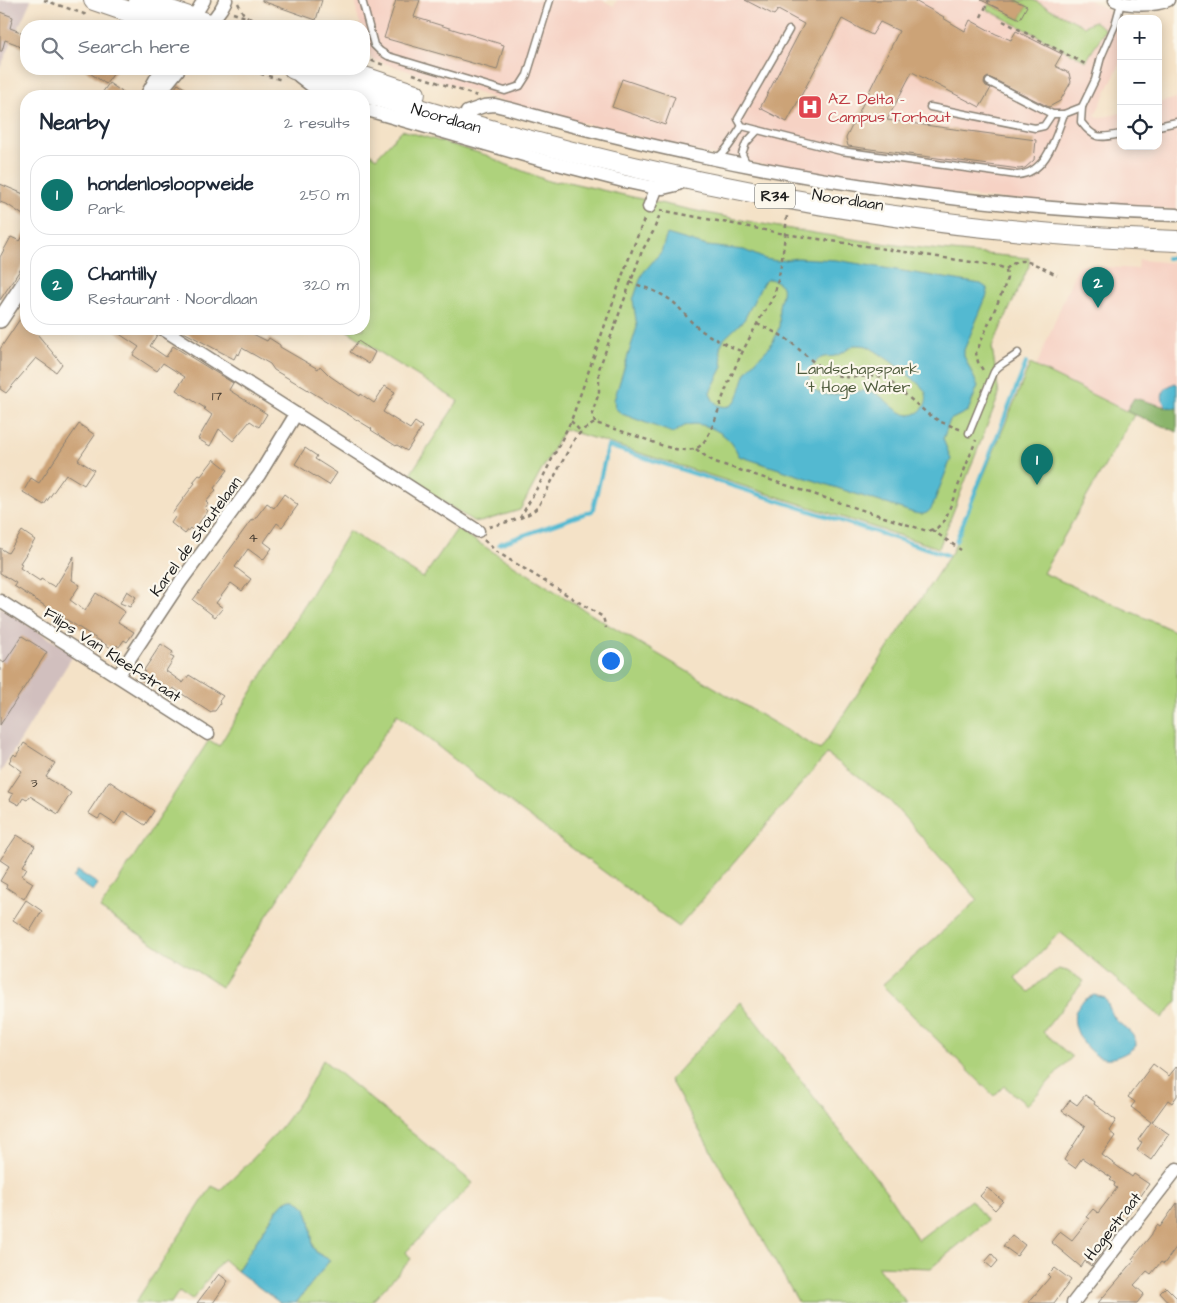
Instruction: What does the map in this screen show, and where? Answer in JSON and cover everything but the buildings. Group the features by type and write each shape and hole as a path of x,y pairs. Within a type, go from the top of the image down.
{"main road":[{"path":"139,0 192,20"},
{"path":"93,8 144,20"},
{"name":"Noordlaan","path":"290,75 352,90"},
{"name":"Noordlaan","path":"358,75 467,112 637,158 836,198 1001,219 1177,231"},
{"name":"Noordlaan","path":"370,94 618,164 812,203 950,224 1070,236 1177,241"}],"street":[{"path":"203,20 204,0"},
{"path":"208,20 221,9 226,0"},
{"path":"1119,1 1161,3 1168,0"},
{"path":"151,90 160,75"},
{"path":"160,90 172,75"},
{"path":"298,75 317,90"},
{"name":"Noordlaan","path":"467,112 484,106 496,105 600,133 716,159 800,176 866,186 972,200 1177,216"},
{"name":"Noordlaan","path":"370,111 538,159 623,181 663,188 676,185 688,179"},
{"path":"649,207 657,187"},
{"path":"0,320 20,290"},
{"path":"172,335 478,531"},
{"name":"Karel de Stoutelaan","path":"118,676 181,582 259,474 296,414"},
{"name":"Filips Van Kleefstraat","path":"0,601 208,734"},
{"name":"Hogestraat","path":"1073,1303 1177,1169"}],"lane":[{"path":"362,0 367,20"},
{"path":"370,30 374,45 388,56 505,91 520,86 527,75 550,0"},
{"path":"1117,135 1096,137 1081,122 1082,107 1095,80 1101,57 1116,25 1119,1"},
{"path":"789,30 738,119 742,126 842,151 1017,175 1033,170 1049,153 1064,114"},
{"path":"989,82 1052,114 1064,114 1082,107"},
{"path":"930,107 1035,128 1044,126 1052,114"},
{"path":"1162,125 1177,122"},
{"path":"716,159 727,149 742,126"},
{"path":"747,165 742,154 746,143 758,130"},
{"path":"969,433 997,367 1018,353"}],"path":[{"path":"44,0 93,8"},
{"path":"238,0 243,13 255,20"},
{"path":"981,17 989,0"},
{"path":"1003,21 1085,64"},
{"path":"370,60 384,65"},
{"path":"410,74 485,98 496,105"},
{"path":"268,75 290,75"},
{"path":"520,518 571,421 627,262 649,207"},
{"path":"595,423 592,414 598,393 599,369 642,251 653,232 662,210 785,234 998,266 1006,269"},
{"path":"606,628 603,617 497,552 484,541 478,531 520,518 538,507 573,442 581,432 595,423 672,449 696,449 703,444 711,429 729,381 757,324 772,300 787,216"},
{"path":"1006,269 1011,264 1021,261 1057,275"},
{"path":"991,381 978,362 976,353 1004,288 1007,278 1006,269"},
{"path":"630,282 662,294 672,300 700,330 743,352"},
{"path":"757,324 788,340 830,373 852,378 882,376 920,408 941,422 953,427"},
{"path":"571,421 581,432"},
{"path":"696,449 714,462 927,531 941,525 945,520 977,436"},
{"path":"932,530 961,550"}],"shaded area":[{"path":"0,0 31,0 22,20 20,20 20,24 0,68"},
{"name":"AZ Delta - Campus Torhout","path":"356,0 602,0 614,6 617,0 1089,0 1117,16 1117,70 1095,115 1100,118 1117,114 1117,150 1162,150 1162,102 1177,98 1177,210 986,198 822,176 716,156 534,111 371,59 370,20 359,20"},
{"path":"1139,260 1177,263 1177,384 1175,383 1163,402 1166,407 1134,398 1126,411 1036,367 1078,265 1138,269"},
{"path":"0,607 74,654 0,773"}],"green space":[{"path":"1014,0 1033,0 1084,26 1094,21 1105,29 1104,32 1086,61 986,9 989,4 1020,19 1027,6"},
{"name":"Landschapspark 't Hoge Water","path":"402,130 486,155 551,182 564,181 690,210 818,234 919,248 1029,258 1029,266 992,347 999,395 939,548 564,429 520,510 480,522 473,521 407,479 458,401 354,335 370,335 370,153 376,158"},
{"path":"1030,364 1134,415 1043,573 1177,632 1177,1001 1162,1018 1060,932 1015,979 1029,992 1059,969 1067,971 1084,981 1043,1032 1072,1057 1027,1105 1004,1086 994,1096 882,985 978,900 888,799 827,754 679,927 493,790 397,714 221,987 100,909 209,740 219,746 349,531 423,578 457,529 597,618 820,750 952,552"},
{"path":"1134,398 1166,407 1177,408 1177,432 1126,411"},
{"path":"741,1002 886,1191 918,1240 971,1200 987,1221 931,1268 877,1266 907,1303 799,1303 670,1080"},
{"path":"323,1060 473,1183 406,1252 411,1259 371,1303 296,1303 329,1260 317,1253 313,1247 311,1232 296,1199 285,1202 280,1206 237,1271 223,1259 192,1300 179,1291 171,1303 135,1303 212,1186 220,1190 273,1137 303,1096"}],"water":[{"path":"667,234 707,246 744,250 765,259 777,261 797,258 836,260 981,284 987,288 987,295 964,350 964,356 978,386 968,411 950,420 943,439 951,459 932,507 928,512 922,514 914,513 739,456 729,440 719,432 706,426 687,425 673,433 622,414 615,408 614,400 637,327 633,300 642,274 661,252","holes":["770,279 776,281 782,287 779,327 772,343 746,373 736,401 727,406 721,406 714,401 710,392 723,367 720,347 724,339 744,320 763,283","855,345 866,346 872,349 897,366 920,386 925,392 926,397 925,404 918,413 911,415 900,412 882,397 868,391 830,395 822,394 815,390 811,385 810,372 816,361 824,357 838,355"]},
{"path":"1175,383 1177,384 1177,408 1166,407 1162,399 1163,392"},
{"path":"78,871 98,884 93,891 73,878"},
{"path":"1094,995 1105,998 1116,1020 1134,1038 1136,1046 1121,1055 1104,1058 1092,1052 1082,1041 1074,1019 1075,1013 1082,1002"},
{"path":"296,1199 306,1208 310,1221 313,1247 317,1253 330,1260 296,1303 280,1303 237,1271 276,1211 283,1203"}],"waterway":[{"path":"1167,258 1177,258"},
{"path":"956,541 1026,363"},
{"path":"499,544 592,511 608,446 947,555"}],"place":[{"name":"AZ Delta - Campus Torhout","path":"810,107"},
{"name":"Chantilly","path":"1098,308"},
{"name":"hondenlosloopweide","path":"1037,485"}]}
